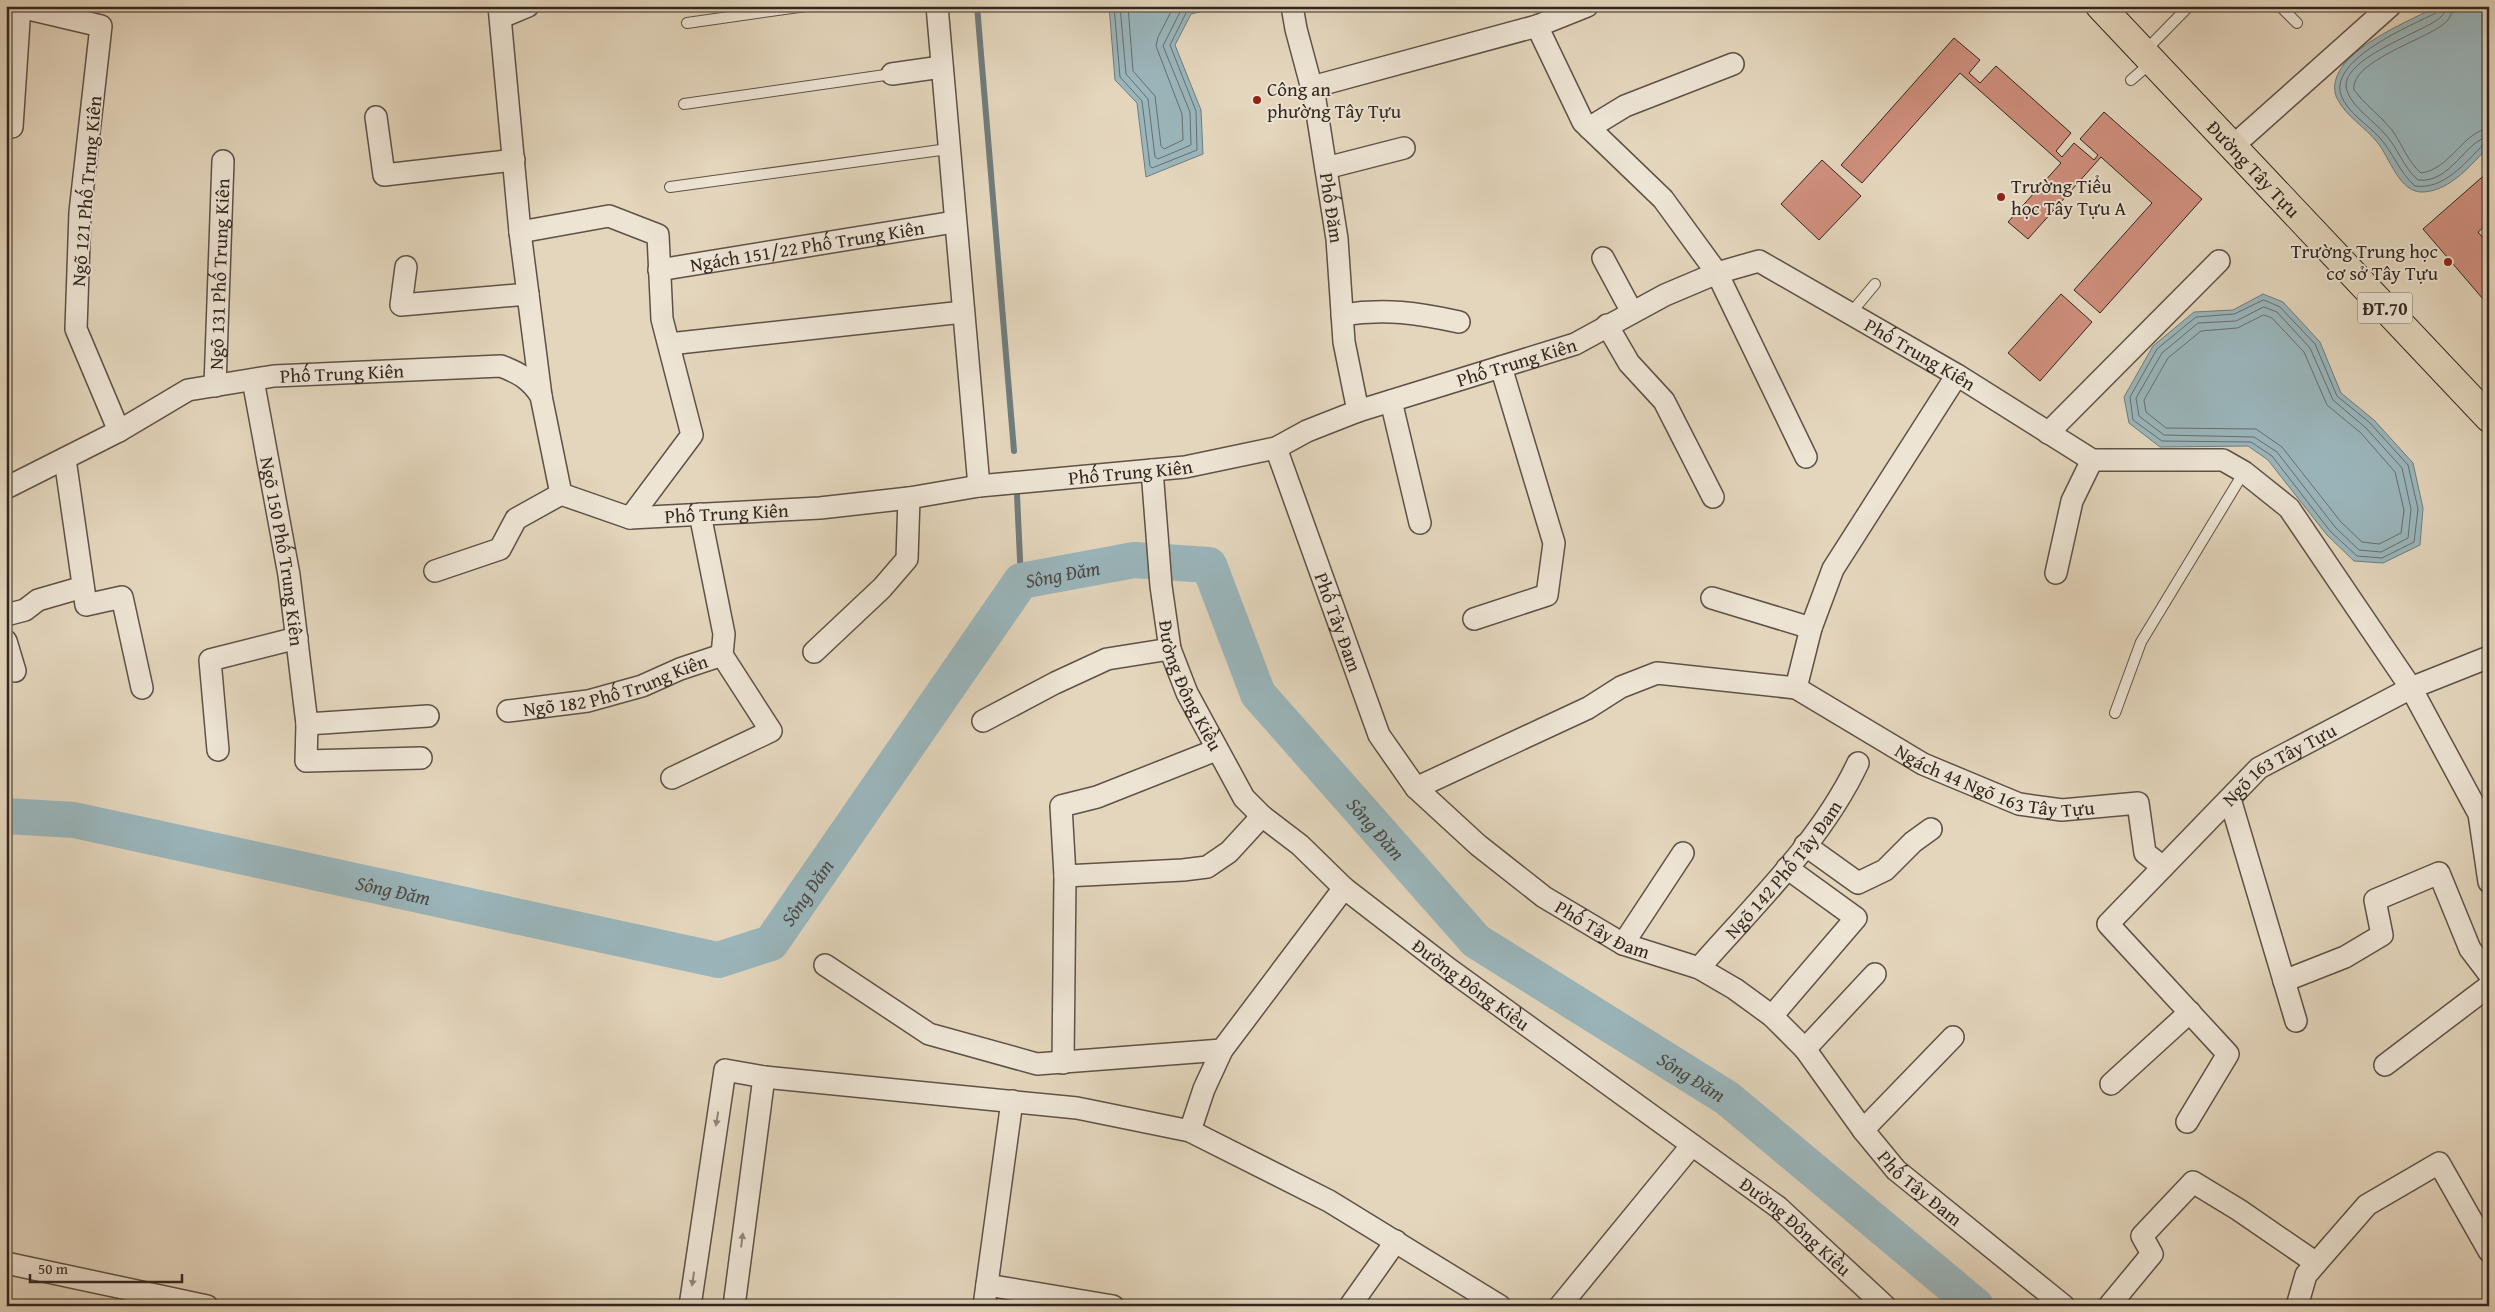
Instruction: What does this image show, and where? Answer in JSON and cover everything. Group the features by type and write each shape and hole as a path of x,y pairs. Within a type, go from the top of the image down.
{"main road":[{"name":"Đường Tây Tựu","path":"2100,6 2489,418"}],"street":[{"path":"12,127 18,6"},
{"name":"Ngõ 121 Phố Trung Kiên","path":"18,6 101,26 80,212 76,329 119,431"},
{"path":"528,6 501,11 520,232 541,396"},
{"path":"937,6 940,67 954,222 983,486"},
{"name":"Phố Đăm","path":"1292,6 1296,29 1312,87 1326,168 1337,239 1344,342 1358,411"},
{"path":"1312,87 1537,26 1587,6"},
{"path":"2233,146 2390,6"},
{"path":"1537,26 1582,122 1664,199 1717,273 1806,458"},
{"path":"1589,128 1624,106 1733,64"},
{"path":"892,74 940,67"},
{"path":"376,117 384,175 514,160"},
{"path":"1326,168 1404,148"},
{"name":"Ngõ 131 Phố Trung Kiên","path":"215,386 223,161"},
{"path":"520,232 609,216 658,235 662,319 692,435 630,518"},
{"name":"Ngách 151/22 Phố Trung Kiên","path":"659,270 954,222"},
{"path":"1603,258 1632,312"},
{"name":"Phố Trung Kiên","path":"6,488 119,431 188,390 274,376 501,366 518,372 533,383 541,396 560,494 630,518 820,508 909,498 983,486 1185,467 1276,448 1307,431 1358,411 1575,344 1665,295 1717,273 1760,261 1957,376 2092,460"},
{"path":"2048,432 2219,261"},
{"path":"406,267 401,305 528,294"},
{"path":"1342,315 1368,311 1406,311 1459,322"},
{"path":"668,344 963,312"},
{"path":"1607,325 1629,363 1664,401 1712,498"},
{"path":"1474,619 1547,595 1550,581 1554,543 1501,367"},
{"path":"1416,788 1588,708 1621,687 1657,673 1796,688 1811,628 1832,569 1957,376"},
{"name":"Ngõ 150 Phố Trung Kiên","path":"253,380 289,575 307,724 306,761 421,758"},
{"path":"1391,401 1420,523"},
{"name":"Phố Tây Đam","path":"1276,448 1379,736 1416,788 1478,845 1544,897 1623,944 1699,968 1735,988 1772,1016 1805,1049 1863,1130 1896,1170 2064,1306"},
{"path":"65,459 86,605 122,597 142,688"},
{"path":"2056,573 2072,501 2092,460 2223,460 2244,472 2290,508 2411,688 2484,811 2489,882"},
{"name":"Đường Đông Kiều","path":"1152,470 1160,586 1170,649 1188,693 1216,750 1244,798 1262,816 1300,845 1344,888 1449,969 1778,1207 1885,1306"},
{"path":"435,571 500,549 516,519 560,494"},
{"path":"814,652 882,588 906,559 909,498"},
{"path":"672,778 771,731 722,655 724,634 700,514"},
{"path":"6,615 25,610 38,600 83,587"},
{"path":"1712,598 1811,628"},
{"path":"218,750 210,660 297,638"},
{"path":"6,642 15,671"},
{"path":"983,721 1055,683 1107,659 1170,649"},
{"name":"Ngõ 182 Phố Trung Kiên","path":"508,711 588,701 642,686 680,669 722,655"},
{"name":"Ngõ 163 Tây Tựu","path":"2190,1012 2108,924 2259,768 2411,688 2489,657"},
{"name":"Ngách 44 Ngõ 163 Tây Tựu","path":"1796,688 1923,764 2019,804 2062,810 2138,803 2145,853 2163,867"},
{"path":"307,724 428,716"},
{"path":"1063,1062 1064,876 1060,806 1097,797 1216,750"},
{"name":"Ngõ 142 Phố Tây Đam","path":"1699,968 1805,845 1847,786 1858,763"},
{"path":"2230,799 2296,1022"},
{"path":"1064,876 1207,867 1229,852 1262,816"},
{"path":"1805,845 1858,883 1885,870 1913,842 1931,829"},
{"path":"1623,944 1683,853"},
{"path":"1772,1016 1856,918 1787,868"},
{"path":"2284,981 2345,956 2382,934 2376,900 2439,873 2470,950 2489,974"},
{"path":"1190,1131 1204,1089 1222,1050 1344,888"},
{"path":"825,965 928,1034 1037,1064 1222,1050"},
{"path":"1805,1049 1875,974"},
{"path":"2385,1065 2489,986"},
{"path":"2111,1084 2190,1012 2228,1054 2187,1122"},
{"path":"1863,1130 1953,1037"},
{"path":"690,1306 725,1070 764,1077 1078,1108 1190,1131 1329,1201 1500,1306"},
{"path":"734,1306 764,1077"},
{"path":"1012,1101 990,1247 985,1296 1113,1306"},
{"path":"1560,1306 1692,1145"},
{"path":"2297,1306 2306,1274 2367,1205 2439,1163 2489,1251"},
{"path":"2109,1306 2152,1254 2142,1236 2193,1182 2239,1210 2316,1263"},
{"path":"1350,1306 1396,1241"},
{"path":"6,1263 207,1306"}],"lane":[{"path":"687,23 806,6"},
{"path":"2131,80 2189,6"},
{"path":"2280,6 2298,23"},
{"path":"684,104 892,74"},
{"path":"670,186 948,149"},
{"path":"1850,314 1875,284"},
{"path":"2115,713 2141,642 2244,472"}],"water":[{"path":"1109,6 1226,6 1191,14 1175,45 1201,110 1203,154 1146,177 1137,103 1115,80"},
{"path":"2438,6 2489,6 2489,146 2468,168 2452,181 2434,190 2424,192 2415,191 2402,181 2377,142 2342,106 2336,97 2335,87 2338,74 2355,53 2382,34"},
{"path":"2263,294 2283,302 2320,342 2341,393 2374,420 2413,463 2423,508 2420,545 2383,563 2354,561 2327,535 2268,460 2248,446 2160,447 2129,423 2124,397 2153,346 2194,312 2233,310"}],"building":[{"path":"1954,38 1980,60 1969,73 1980,83 1996,66 2071,133 2056,151 2062,157 2074,143 2094,160 2098,155 2080,139 2104,112 2202,199 2100,313 2074,290 2152,203 2101,157 2028,239 2008,222 2061,163 1960,73 1862,183 1841,165"},
{"path":"1822,160 1861,196 1819,240 1781,204"},
{"path":"2489,171 2489,223 2478,232 2489,245 2489,306 2423,229"},
{"path":"2061,294 2092,322 2040,381 2008,353"}],"waterway":[{"path":"977,6 1014,451"},
{"path":"1017,495 1021,581"},
{"name":"Sông Đăm","path":"6,816 74,820 718,960 771,943 1021,581 1134,560 1209,565 1258,694 1476,941 1727,1098 1976,1306"}],"place":[{"name":"Công an phường Tây Tựu","path":"1257,100"},
{"name":"Trường Tiểu học Tây Tựu A","path":"2001,197"},
{"name":"Trường Trung học cơ sở Tây Tựu","path":"2448,262"}]}
